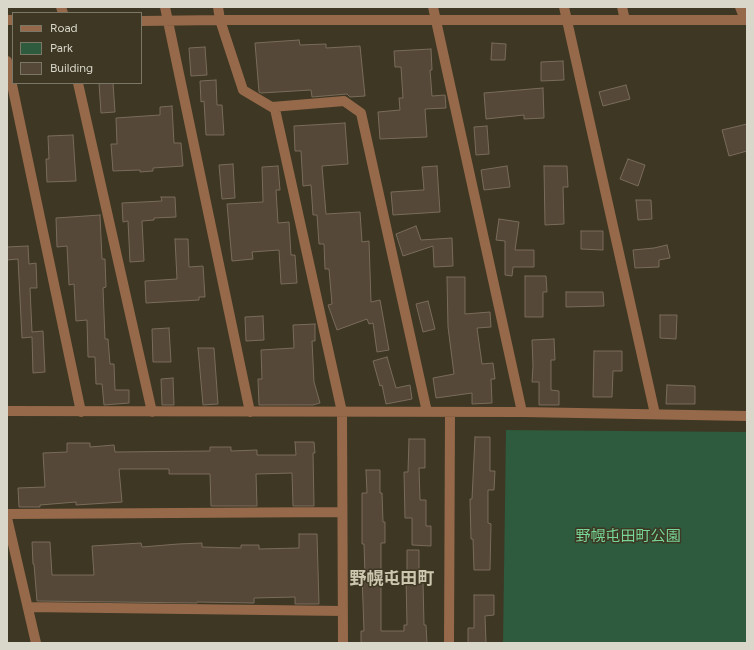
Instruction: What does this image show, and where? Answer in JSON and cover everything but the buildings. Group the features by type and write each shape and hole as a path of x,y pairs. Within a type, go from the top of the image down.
{"street":[{"path":"165,7 250,412"},
{"path":"218,7 220,20 243,90 275,109 342,412 343,643"},
{"path":"433,7 522,412"},
{"path":"564,7 655,414"},
{"path":"622,7 625,20"},
{"path":"142,21 746,20 740,7"},
{"path":"7,61 81,412"},
{"path":"78,84 152,412"},
{"path":"272,108 344,101 361,113 428,412"},
{"path":"7,412 522,412 747,416"},
{"path":"449,643 450,412"},
{"path":"7,514 342,512"},
{"path":"7,518 36,643"},
{"path":"28,607 343,611"}],"green space":[{"name":"野幌屯田町公園","path":"506,430 747,432 747,643 503,643"}],"district":[{"name":"野幌屯田町","path":"392,579"}]}
